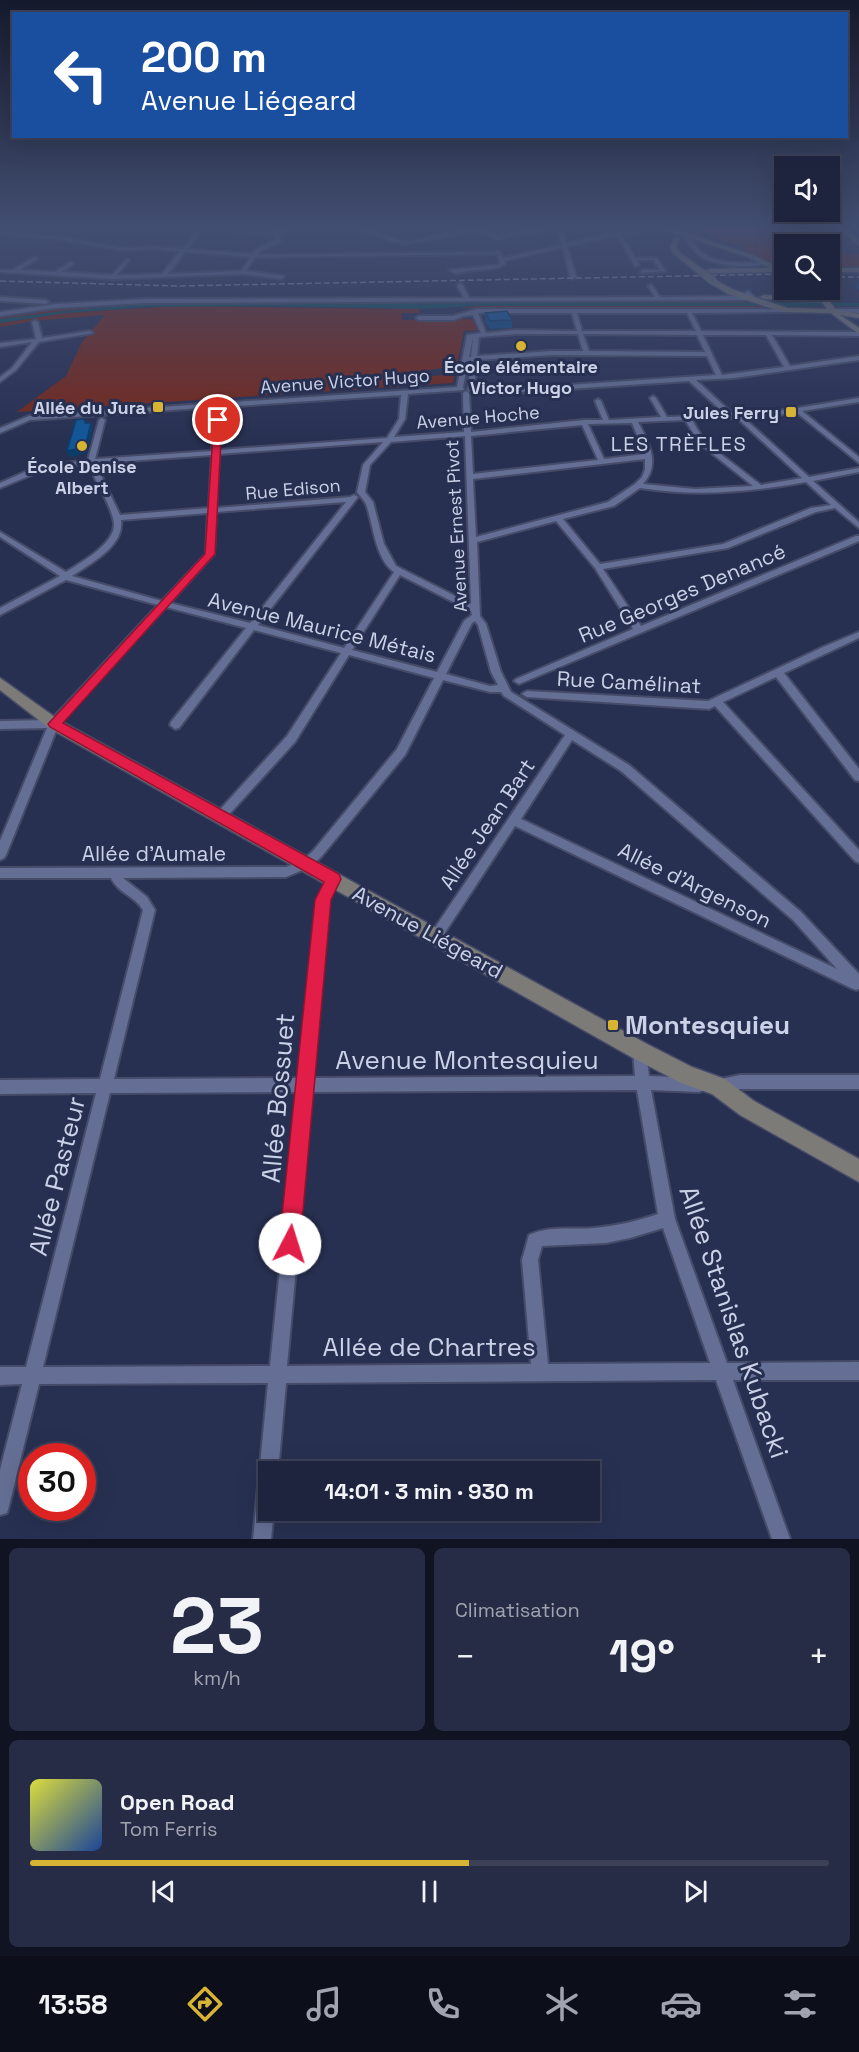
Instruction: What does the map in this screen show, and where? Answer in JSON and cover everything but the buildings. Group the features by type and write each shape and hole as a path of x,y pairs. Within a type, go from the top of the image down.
{"street":[{"path":"29,301 60,306"},
{"path":"0,314 60,306 183,301"},
{"path":"758,301 792,311"},
{"path":"802,301 827,303 859,314"},
{"path":"419,318 454,318 481,311 792,311 827,303"},
{"path":"827,303 859,333"},
{"path":"574,311 586,353"},
{"path":"689,311 720,377"},
{"path":"475,313 484,334"},
{"path":"35,322 39,338"},
{"path":"0,345 90,333"},
{"path":"476,335 475,358 466,390 460,387 470,335 859,333"},
{"path":"768,334 788,368"},
{"path":"0,380 14,369 39,338"},
{"path":"466,358 586,353 709,354"},
{"name":"Avenue Victor Hugo","path":"0,431 29,418 218,412 404,395 444,395 444,389 480,393 720,377 859,358"},
{"path":"691,379 859,526"},
{"name":"Avenue Ernest Pivot","path":"466,390 476,612 501,684"},
{"path":"306,864 317,854 401,752 468,621 476,612 398,572 389,564 382,551 369,502 361,492 367,465 389,440 402,419 404,395"},
{"path":"653,398 665,419"},
{"name":"Avenue Hoche","path":"1,484 39,469 95,461 468,434 584,422 735,416 796,410 859,400"},
{"path":"598,401 607,422"},
{"path":"796,410 859,461"},
{"path":"0,855 54,724 210,554 218,412"},
{"path":"687,418 702,443 759,487"},
{"path":"0,612 102,552 115,539 118,528 116,518 96,473 95,461 102,420"},
{"path":"472,541 611,504 640,486 650,465 650,456 634,420"},
{"path":"0,422 11,427"},
{"path":"584,422 602,462"},
{"path":"469,477 650,456"},
{"path":"640,486 679,493 707,493 759,487 859,470"},
{"name":"Rue Edison","path":"116,518 352,499 361,492"},
{"path":"176,725 352,499"},
{"path":"598,567 725,546 814,510 836,506"},
{"path":"559,519 598,567 639,631"},
{"name":"Avenue Maurice Métais","path":"0,534 72,580 490,689 501,684 519,681"},
{"name":"Rue Georges Denancé","path":"519,681 859,538"},
{"path":"220,817 291,739 398,572"},
{"name":"Rue Camélinat","path":"523,698 709,705 859,635"},
{"path":"778,672 859,777"},
{"path":"519,681 523,698"},
{"name":"Avenue Liégeard","path":"0,683 54,724 640,1051 688,1076 718,1086 747,1108 859,1171"},
{"path":"501,684 571,734 626,768 797,916 859,984"},
{"path":"717,702 859,858"},
{"path":"0,725 54,724"},
{"name":"Allée Jean Bart","path":"436,936 571,734"},
{"name":"Allée d'Argenson","path":"513,820 859,984"},
{"name":"Allée d'Aumale","path":"0,873 286,872 306,864"},
{"name":"Allée Pasteur","path":"0,1506 149,910 145,902 118,882 115,873"},
{"name":"Allée Bossuet","path":"262,1539 323,895 333,879"},
{"path":"640,1051 643,1083"},
{"name":"Avenue Montesquieu","path":"0,1087 643,1083 718,1086 740,1082 859,1082"},
{"name":"Allée Stanislas Kubacki","path":"643,1083 667,1219 781,1539"},
{"path":"540,1372 530,1260 535,1241 548,1237 597,1238 640,1229 667,1219"},
{"name":"Allée de Chartres","path":"0,1376 720,1370 859,1371"}],"shaded area":[{"path":"752,301 758,303 171,303 103,307 0,319 0,315 54,307 145,302"},
{"path":"288,302 859,303 859,306 477,306 419,309 270,306 146,307 65,313 0,323 0,319 147,304"},
{"path":"176,306 419,309 419,313 402,313 402,320 473,319 478,330 464,331 457,366 428,370 431,376 455,374 453,383 17,412 66,376 82,342 105,315 35,321 0,327 0,323 65,313"},
{"path":"477,306 768,306 779,310 461,308"}],"place":[{"name":"École élémentaire Victor Hugo","path":"521,346"},
{"name":"Allée du Jura","path":"158,407"},
{"name":"Jules Ferry","path":"791,412"},
{"name":"École Denise Albert","path":"82,446"},
{"name":"Montesquieu","path":"613,1025"}],"district":[{"name":"LES TRÈFLES","path":"679,444"}],"route":[{"path":"218,420 210,554 54,724 333,879 323,895 290,1244"}]}
